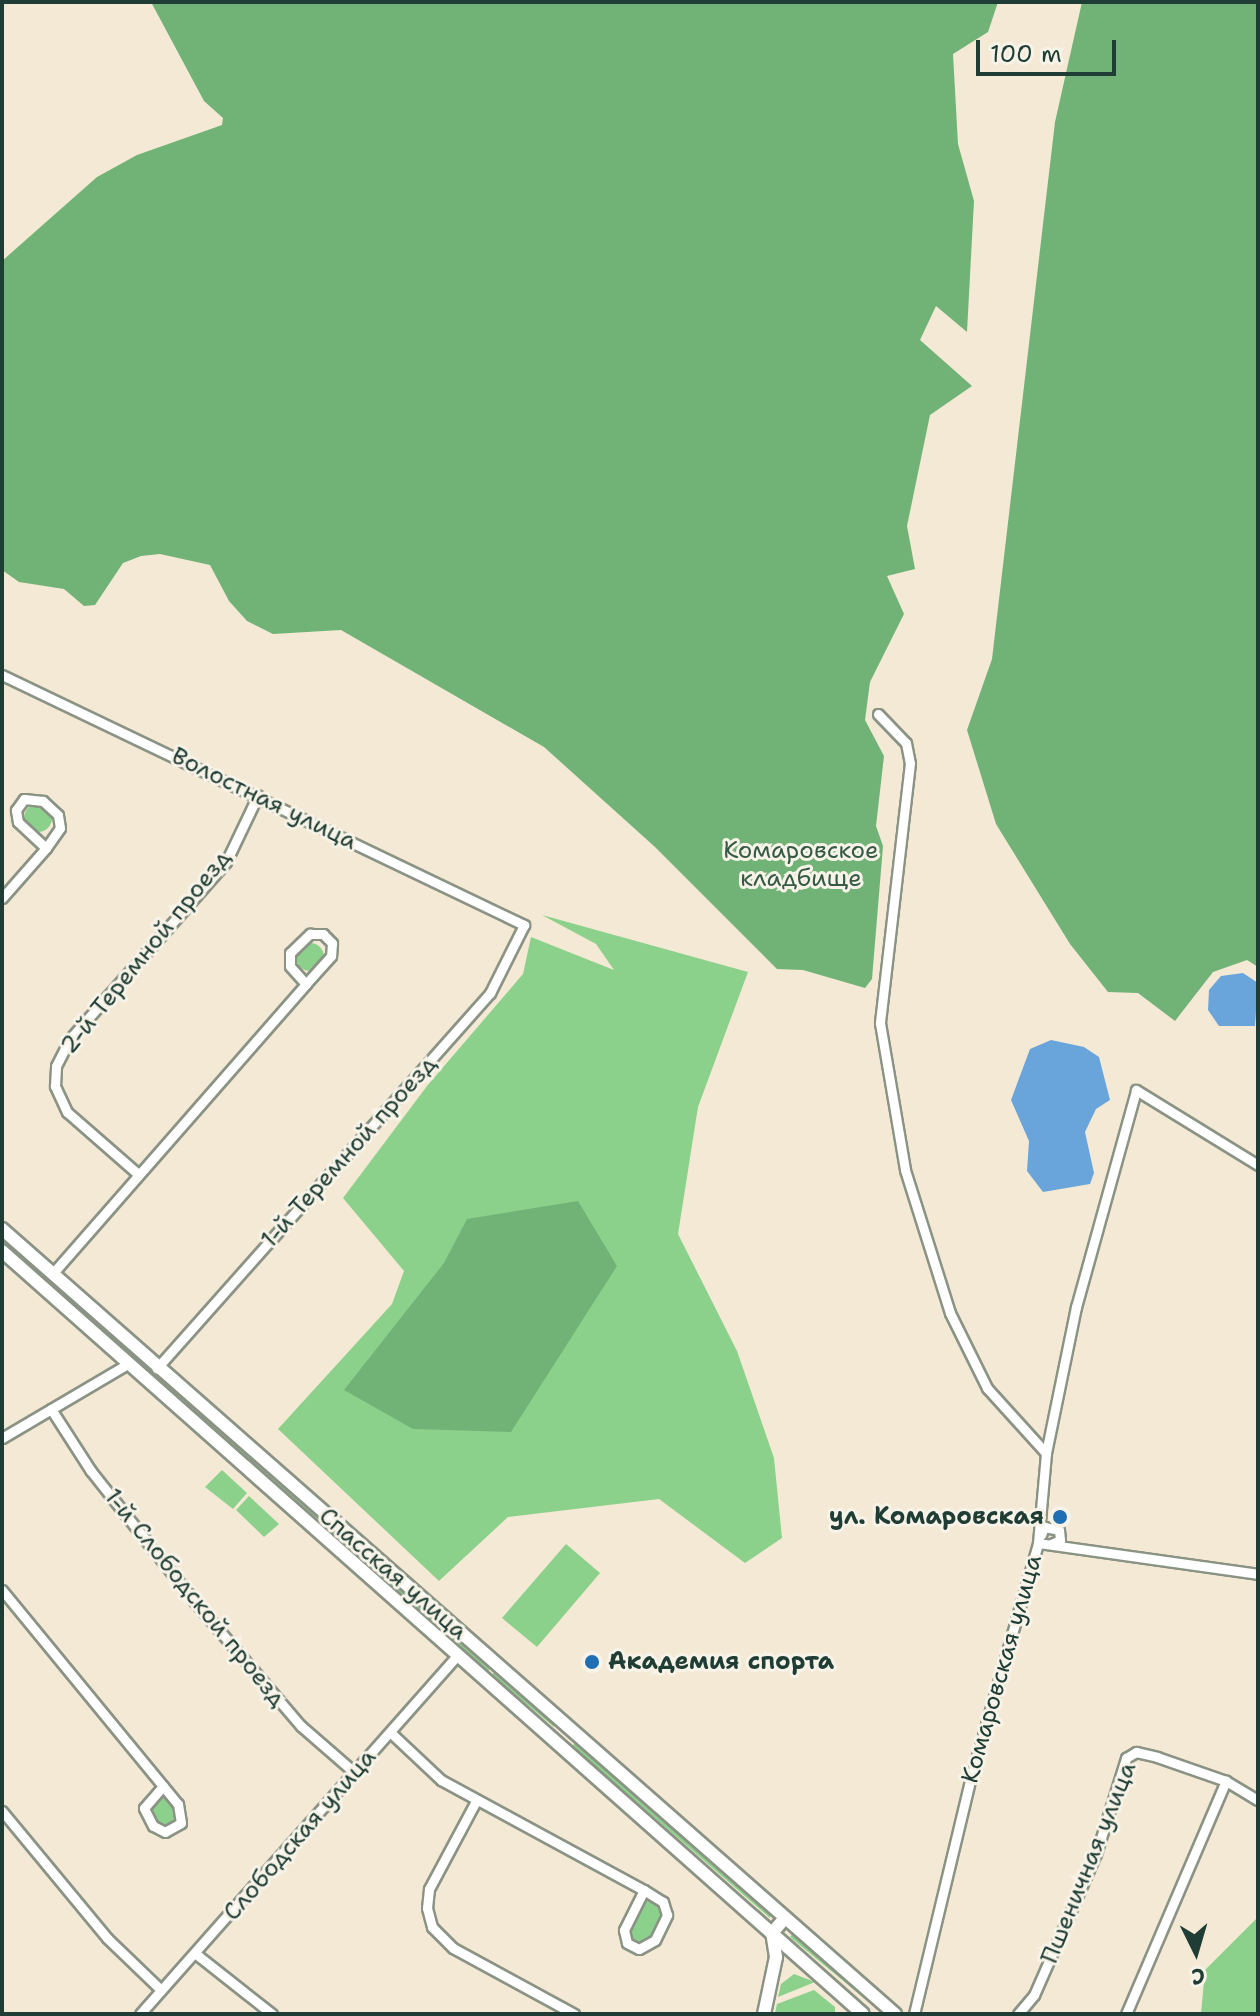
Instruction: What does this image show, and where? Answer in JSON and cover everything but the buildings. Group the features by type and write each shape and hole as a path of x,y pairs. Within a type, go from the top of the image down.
{"street":[{"name":"Волостная улица","path":"2,675 524,925"},
{"path":"878,714 906,743 910,763 880,1023 905,1170 950,1313 987,1388 1046,1453"},
{"name":"2-й Теремной проезд","path":"138,1174 67,1112 55,1086 56,1066 69,1040 226,862 258,795"},
{"path":"2,898 46,848 60,828 58,815 37,798 24,799 16,810 18,822 46,848"},
{"name":"1-й Теремной проезд","path":"157,1368 490,993 524,925"},
{"path":"53,1273 331,956 332,943 323,934 310,934 290,953 290,966 306,984"},
{"name":"Комаровская улица","path":"914,2014 971,1777 1039,1541 1046,1453 1076,1307 1136,1090 1258,1165"},
{"name":"Спасская улица","path":"2,1229 895,2014"},
{"name":"Спасская улица","path":"2,1251 126,1365 865,2014"},
{"path":"2,1438 126,1365"},
{"name":"1-й Слободской проезд","path":"51,1409 91,1471 195,1602 301,1726 355,1773"},
{"path":"1051,1544 1060,1540 1059,1530 1044,1527 1039,1541 1051,1544 1258,1574"},
{"path":"2,1590 163,1786 182,1816 177,1828 165,1832 148,1820 144,1808 163,1786"},
{"name":"Слободская улица","path":"140,2014 458,1655"},
{"path":"553,1739 566,1726"},
{"path":"391,1733 441,1780 476,1801 644,1890 663,1902 667,1915 655,1940 639,1949 627,1943 624,1930 644,1890"},
{"name":"Пшеничная улица","path":"1018,2014 1034,1995 1105,1833 1126,1758 1136,1752 1157,1757 1226,1781 1258,1800"},
{"path":"1126,2014 1226,1781"},
{"path":"476,1801 429,1889 432,1927 453,1948 574,2014"},
{"path":"2,1811 107,1938 161,1990"},
{"path":"764,2014 776,1957 772,1933 785,1918"},
{"path":"196,1954 272,2014"},
{"path":"865,2014 872,1994"}],"green space":[{"name":"Комаровское кладбище","path":"151,2 998,2 988,32 953,54 958,144 974,201 967,332 936,306 920,340 972,386 930,415 907,526 915,569 887,576 904,614 870,682 865,720 884,756 876,826 883,846 872,979 865,988 803,970 777,969 655,847 544,747 341,630 273,634 247,621 229,601 210,565 160,554 141,556 123,563 95,605 84,606 64,589 19,582 2,570 2,261 97,177 137,155 222,125 223,118 204,101"},
{"path":"1082,2 1258,2 1258,967 1247,960 1213,972 1175,1021 1138,993 1108,992 1070,944 996,824 967,730 992,659 1055,122"},
{"path":"38,804 48,808 52,818 48,828 38,832 28,828 24,818 28,808"},
{"path":"542,915 748,972 698,1107 678,1234 737,1351 774,1458 782,1538 745,1563 659,1499 508,1517 439,1581 278,1429 392,1304 404,1271 343,1198 427,1086 523,974 531,937 614,970 596,944"},
{"path":"310,943 320,947 324,957 320,967 310,971 300,967 296,957 300,947"},
{"path":"578,1201 617,1266 511,1432 413,1429 344,1390 444,1263 467,1219"},
{"path":"2,1236 99,1321 95,1325 2,1244"},
{"path":"105,1326 155,1371 151,1375 101,1330"},
{"path":"161,1375 436,1618 432,1623 156,1380"},
{"path":"222,1470 247,1493 233,1509 205,1487"},
{"path":"249,1496 279,1524 264,1537 236,1510"},
{"path":"566,1544 600,1573 537,1647 502,1618"},
{"path":"441,1622 492,1666 488,1671 437,1627"},
{"path":"496,1670 555,1723 554,1727 492,1675"},
{"path":"576,1742 771,1914 770,1918 572,1746"},
{"path":"165,1798 174,1802 178,1811 174,1820 165,1824 156,1820 152,1811 156,1802"},
{"path":"650,1898 658,1900 662,1911 650,1939 637,1945 629,1931 643,1902"},
{"path":"1258,1917 1258,2014 1201,2014 1205,1970"},
{"path":"793,1933 863,1995 864,1998 790,1937"},
{"path":"794,1974 815,1982 778,1997 781,1984"},
{"path":"814,1990 835,2007 835,2014 775,2014 777,2004"}],"water":[{"path":"1243,973 1258,983 1255,1026 1219,1026 1208,1010 1209,990 1221,976"},
{"path":"1051,1040 1084,1047 1099,1057 1110,1100 1096,1109 1085,1132 1094,1173 1090,1184 1043,1192 1027,1171 1029,1141 1011,1100 1030,1049"}],"place":[{"name":"ул. Комаровская","path":"1060,1517"},
{"name":"Академия спорта","path":"592,1662"}]}
